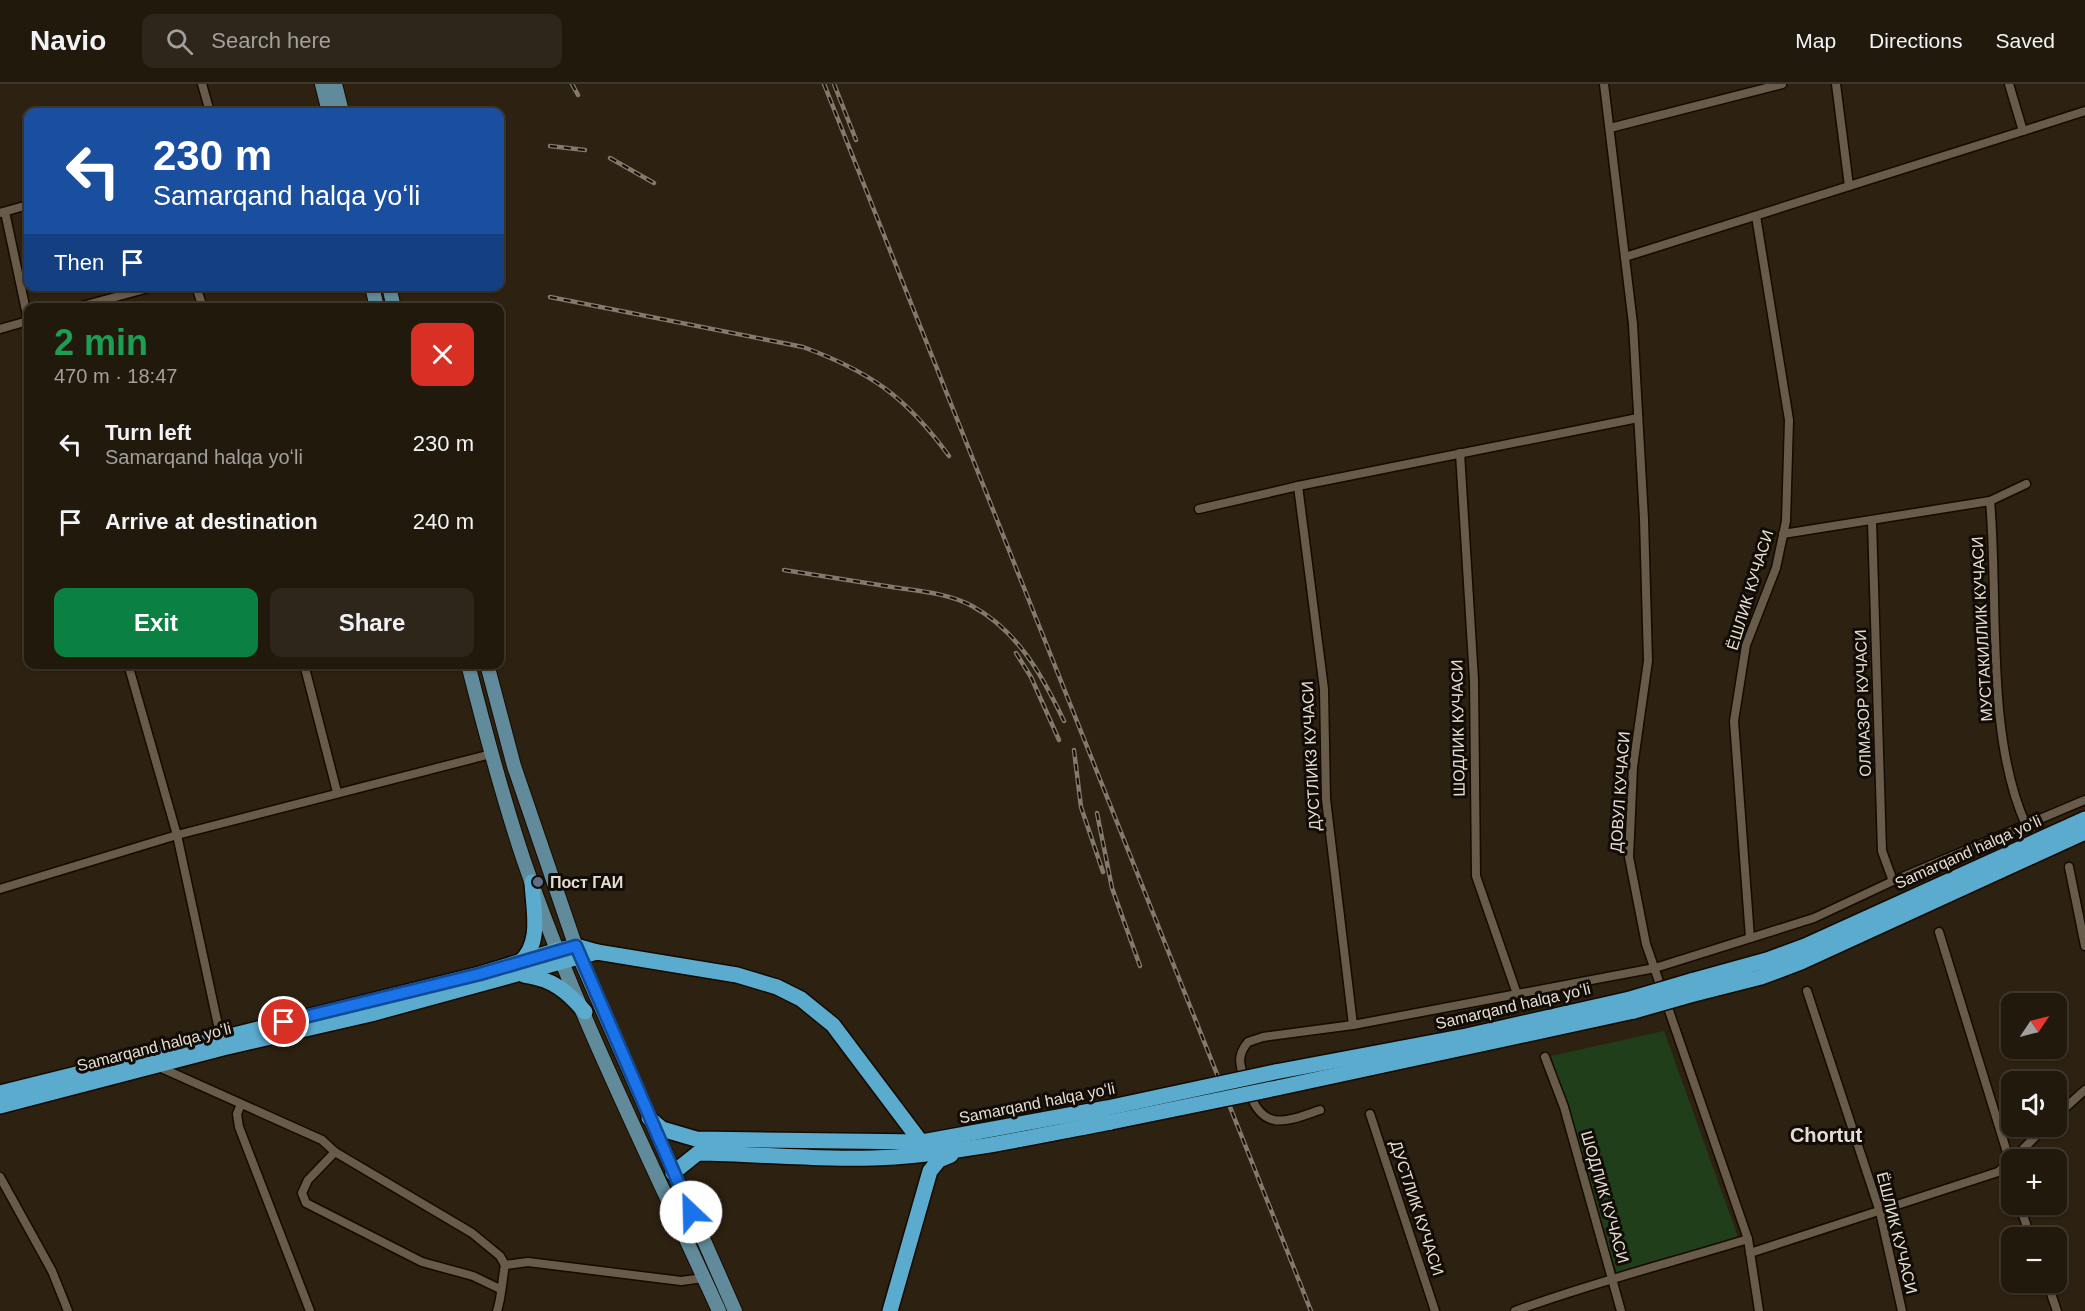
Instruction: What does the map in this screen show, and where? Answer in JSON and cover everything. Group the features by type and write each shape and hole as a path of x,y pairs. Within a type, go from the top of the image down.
{"highway":[{"name":"Samarqand halqa yoʻli","path":"650,1118 662,1130 696,1139 926,1148 944,1139 1277,1088 1632,1005 1691,988 1806,946 2085,819"},
{"name":"Samarqand halqa yoʻli","path":"1691,988 1761,977 1801,962 2085,832"},
{"path":"532,882 534,939 520,969 551,981 566,991 585,1012"},
{"name":"Samarqand halqa yoʻli","path":"0,1094 222,1042 371,1014 578,952 597,952 737,975 777,987 801,999 833,1025 926,1148"},
{"name":"Samarqand halqa yoʻli","path":"673,1173 698,1153 831,1157 973,1146 1109,1115 1275,1072 1632,1005"},
{"name":"Samarqand halqa yoʻli","path":"0,1106 154,1065 222,1042"},
{"path":"903,1116 923,1135 944,1139"},
{"path":"890,1311 930,1171 944,1156 973,1146"}],"main road":[{"path":"322,84 328,108"},
{"path":"335,84 341,108"},
{"path":"469,669 490,754 532,882 561,957 719,1311"},
{"path":"488,669 514,766 578,952 735,1311"}],"street":[{"path":"202,84 209,108"},
{"name":"ДОВУЛ КУЧАСИ","path":"1604,84 1633,324 1648,661 1633,767 1629,857 1646,944 1748,1239 1759,1311"},
{"path":"1610,128 1782,84"},
{"path":"1836,84 1850,186"},
{"path":"2009,84 2023,131"},
{"path":"1625,257 2085,111"},
{"path":"24,207 2,212 24,303"},
{"name":"ЁШЛИК КУЧАСИ","path":"1750,938 1734,722 1746,645 1776,568 1786,521 1789,420 1756,216"},
{"path":"93,303 138,291"},
{"path":"0,329 24,321"},
{"path":"1199,509 1298,486 1638,418"},
{"name":"ШОДЛИК КУЧАСИ","path":"1460,453 1474,680 1476,876 1517,994"},
{"path":"1783,534 1990,501 2026,484"},
{"name":"ДУСТЛИК3 КУЧАСИ","path":"1298,486 1324,689 1326,799 1353,1025"},
{"name":"МУСТАКИЛЛИК КУЧАСИ","path":"1990,501 1999,715 2017,805 2026,825"},
{"name":"ОЛМАЗОР КУЧАСИ","path":"1872,521 1882,851 1893,881"},
{"path":"129,669 177,835 222,1042"},
{"path":"305,669 337,792"},
{"path":"0,889 177,835 490,754"},
{"path":"1320,1110 1285,1122 1275,1122 1264,1116 1253,1104 1239,1062 1240,1055 1248,1042 1263,1037 1353,1025 1654,968 1815,918 1893,881 2085,800"},
{"path":"2069,867 2085,946"},
{"path":"1939,932 2008,1149"},
{"name":"ЁШЛИК КУЧАСИ","path":"1807,991 1880,1212 1902,1311"},
{"name":"ШОДЛИК КУЧАСИ","path":"1545,1057 1564,1107 1621,1311"},
{"path":"154,1065 322,1140 335,1152 472,1233 500,1256 505,1265 500,1288 501,1299 497,1311"},
{"path":"2067,1106 2085,1090"},
{"path":"241,1104 237,1114 239,1126 310,1311"},
{"name":"ДУСТЛИК КУЧАСИ","path":"1370,1114 1435,1311"},
{"path":"2022,1149 2035,1137"},
{"path":"335,1152 308,1180 302,1193 306,1203 422,1262 474,1276 500,1288"},
{"path":"1750,1253 1880,1212 2001,1169"},
{"path":"0,1177 52,1271 68,1311"},
{"path":"1515,1311 1581,1287 1612,1280 1748,1239"},
{"path":"505,1265 528,1262 681,1281 704,1278"},
{"path":"2051,1293 2057,1311"}],"green space":[{"path":"1664,1031 1738,1237 1617,1274 1551,1056"}],"railway":[{"path":"572,84 578,95"},
{"path":"824,84 1311,1311"},
{"path":"834,84 856,140"},
{"path":"550,146 585,150"},
{"path":"610,158 654,183"},
{"path":"550,297 803,347 827,356 868,377 902,402 949,456"},
{"path":"784,570 933,593 972,606 988,616 1016,641 1047,687 1064,721"},
{"path":"1016,653 1031,677 1059,740"},
{"path":"1074,750 1081,807 1103,872"},
{"path":"1097,813 1112,888 1140,966"}],"place":[{"name":"Пост ГАИ","path":"538,882"}],"district":[{"name":"Chortut","path":"1826,1135"}],"route":[{"path":"284,1022 480,974 576,946 691,1212"}]}
